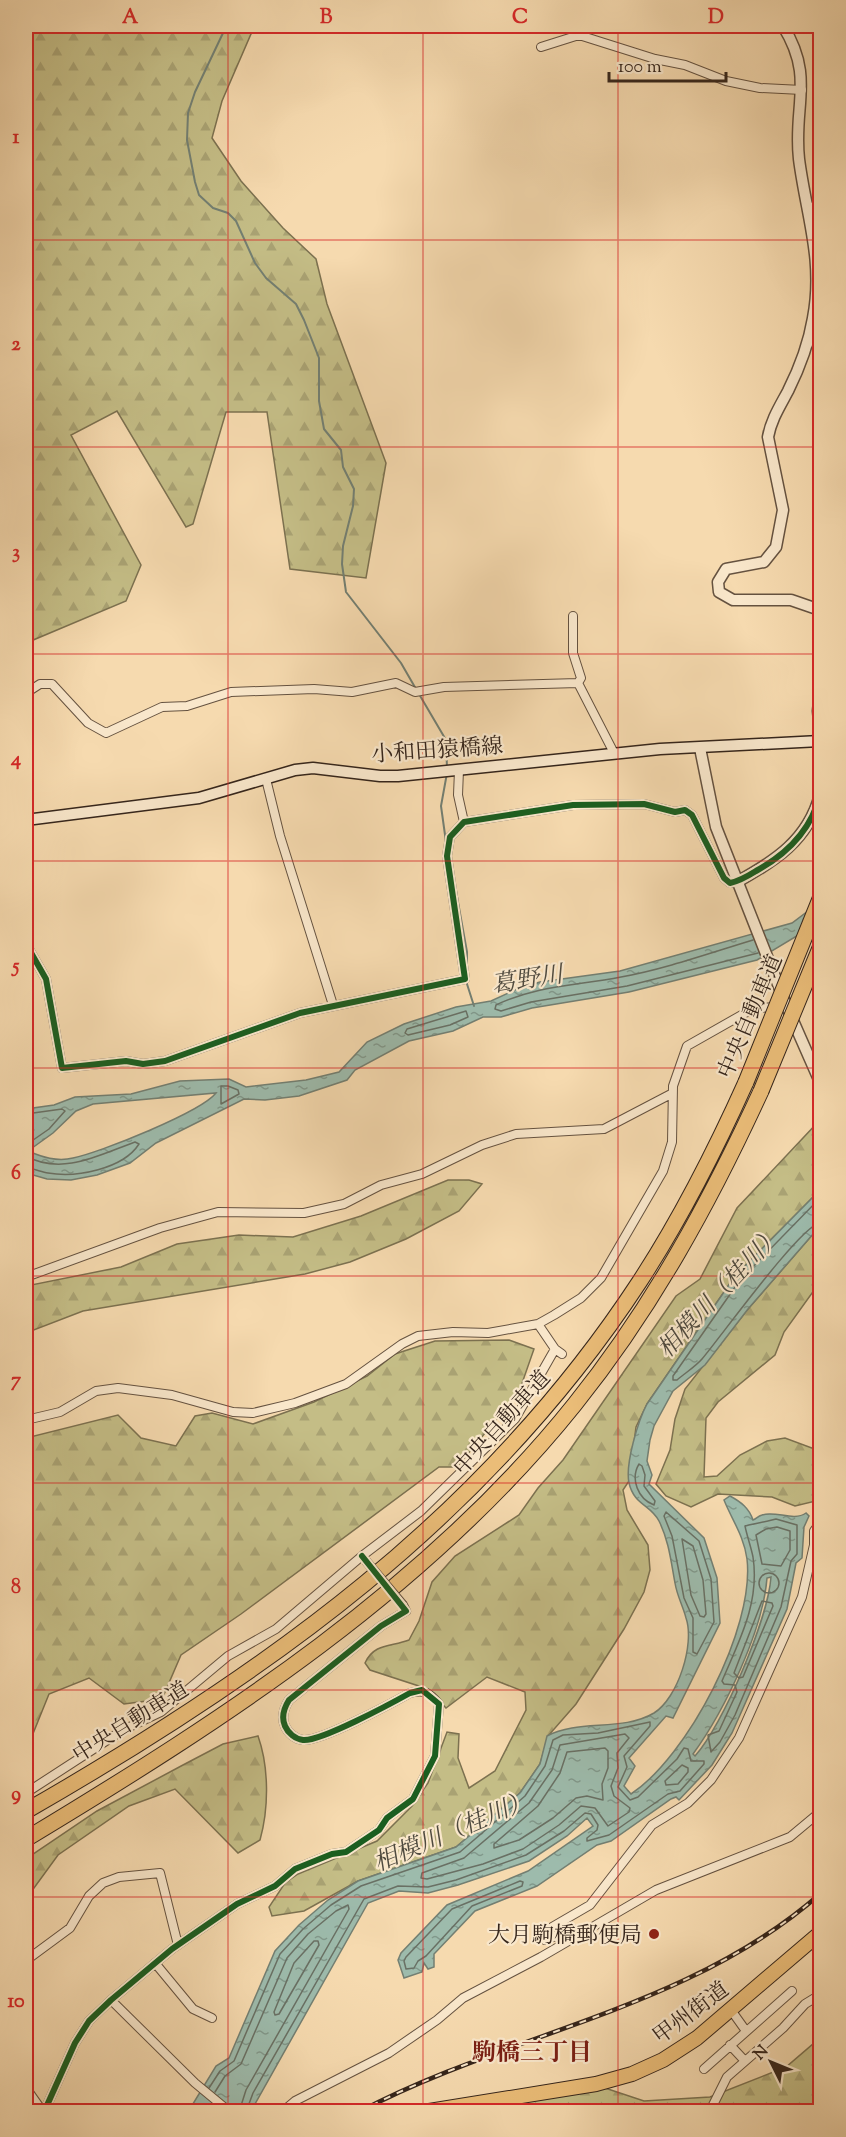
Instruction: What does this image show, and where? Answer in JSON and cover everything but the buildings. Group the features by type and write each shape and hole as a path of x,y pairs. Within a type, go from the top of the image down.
{"highway":[{"name":"中央自動車道","path":"26,1810 138,1745 291,1641 410,1548 473,1488 560,1391 634,1290 692,1193 746,1082 820,899"},
{"name":"中央自動車道","path":"26,1839 150,1763 273,1679 380,1599 456,1532 519,1468 582,1395 656,1290 706,1205 761,1091 820,948"},
{"path":"26,1844 150,1763"},
{"name":"甲州街道","path":"423,2112 596,2084 632,2074 680,2050 731,2010 820,1933"}],"street":[{"path":"783,26 798,55 802,90 799,156 818,258 817,285 810,331 789,389 770,425 768,437 783,510 776,546 764,562 726,569 718,582 719,592 733,600 790,600 820,610"},
{"path":"540,47 583,36 655,59 685,65 726,81 760,88 802,90"},
{"path":"809,207 820,206"},
{"path":"810,331 820,357"},
{"path":"573,616 573,653 581,678 578,683"},
{"path":"26,693 40,684 52,684 88,723 106,733 162,707 187,706 231,692 314,689 352,692 396,683 420,691 578,683"},
{"path":"578,683 614,753"},
{"path":"820,693 818,711 820,730"},
{"name":"小和田猿橋線","path":"26,820 199,798 313,768 380,776 614,753 820,741"},
{"path":"700,748 709,801 737,882 820,1082"},
{"path":"459,770 458,795 464,822"},
{"path":"267,779 280,836 333,1005"},
{"path":"26,944 46,980 62,1068 126,1061 143,1064 165,1061 300,1013 465,979 447,856 450,837 464,822 573,805 644,804 675,812 685,810 692,815 724,878 730,882 737,882 789,849 810,824 820,795"},
{"path":"26,1420 60,1412 96,1391 118,1388 172,1395 233,1412 253,1413 295,1403 346,1384 402,1344 418,1336 453,1332 488,1333 538,1324 571,1306 590,1291 617,1254 667,1162 672,1129 671,1094 690,1043 754,1008 787,1007"},
{"path":"26,1277 160,1228 218,1212 304,1213 344,1204 381,1185 422,1174 482,1145 516,1134 604,1129 671,1094"},
{"path":"26,1793 123,1730 161,1712 228,1656 276,1629 435,1498 515,1419 559,1351 538,1324"},
{"path":"579,1934 573,1929 545,1940 547,1930 590,1905 652,1825 699,1794 739,1738 802,1597 814,1531 820,1523"},
{"path":"26,2088 43,2112 75,2043 89,2021 111,2000 177,1946 247,1897 275,1886 288,1872 332,1854 346,1852 379,1830 387,1818 413,1799 423,1785 435,1756 439,1704 422,1690 410,1693 322,1736 305,1741 294,1737 285,1727 283,1717 290,1700 381,1626 405,1611 403,1605 364,1558"},
{"path":"282,2112 296,2101 389,2053 437,2020 463,1998 656,1890 787,1838 820,1812"},
{"path":"28,1959 70,1928 89,1896 103,1883 119,1877 160,1873 177,1946"},
{"path":"155,1963 193,2009 212,2018"},
{"path":"704,2069 792,1991"},
{"path":"710,2111 724,2080 783,2028 806,2004 818,1996"},
{"path":"111,2000 195,2083 230,2112"},
{"path":"731,2010 746,2031"},
{"path":"730,2046 745,2061"}],"green space":[{"path":"26,26 258,26 251,34 222,101 212,138 241,181 283,228 316,259 327,304 386,463 366,578 290,569 267,412 226,412 193,524 186,527 117,411 71,435 141,565 126,601 26,643"},
{"path":"820,1120 820,1190 735,1276 647,1404 636,1427 629,1481 623,1490 627,1510 648,1545 650,1570 644,1592 624,1629 576,1704 548,1736 540,1764 520,1793 456,1847 358,1881 304,1911 272,1916 269,1907 285,1883 298,1874 377,1841 412,1806 428,1783 447,1732 459,1734 458,1758 469,1788 495,1771 526,1710 525,1692 487,1677 446,1708 428,1689 370,1670 365,1663 378,1649 409,1640 419,1621 432,1582 455,1556 519,1515 538,1488 563,1460 676,1296 700,1279 737,1208"},
{"path":"448,1180 469,1180 482,1184 459,1211 406,1239 350,1262 305,1274 83,1311 26,1333 26,1286 121,1267 177,1244 239,1235 293,1237 361,1216"},
{"path":"820,1226 820,1282 784,1332 775,1355 718,1402 706,1418 704,1477 717,1476 740,1455 767,1441 785,1438 820,1451 820,1500 795,1506 772,1497 718,1494 691,1507 666,1496 656,1484 670,1450 675,1419 685,1389 748,1309"},
{"path":"509,1340 534,1349 519,1392 457,1467 439,1467 241,1614 181,1655 162,1699 124,1704 89,1678 49,1694 26,1751 26,1438 118,1415 141,1438 176,1446 195,1416 212,1413 253,1424 314,1402 367,1376 395,1354 435,1341"},
{"path":"258,1736 266,1774 265,1815 260,1840 238,1853 175,1789 129,1806 58,1855 26,1899 26,1859 97,1811 183,1765 223,1744"},
{"path":"820,2038 820,2111 441,2112 599,2086 644,2101 710,2097 786,2067"}],"water":[{"path":"820,902 820,922 757,960 629,992 532,1008 501,1017 483,1017 453,1031 409,1041 355,1070 347,1080 299,1096 265,1100 244,1099 156,1143 130,1163 97,1175 71,1180 47,1179 26,1173 26,1109 54,1105 75,1097 131,1094 180,1081 229,1079 246,1087 306,1080 339,1072 367,1042 404,1024 456,1007 491,1001 540,982 620,971 792,923","holes":["216,1093 207,1101 149,1131 86,1155 55,1159 28,1151 53,1133 76,1111 93,1104"]},
{"path":"820,1190 820,1226 748,1309 705,1365 673,1391 654,1426 650,1440 647,1461 652,1475 649,1484 704,1538 717,1578 720,1623 673,1718 666,1716 629,1758 635,1766 624,1786 631,1794 674,1752 694,1722 729,1654 740,1620 747,1588 747,1559 741,1535 724,1500 730,1496 738,1501 747,1509 753,1520 767,1514 796,1516 806,1513 809,1516 804,1527 802,1558 796,1563 787,1609 732,1733 712,1765 679,1800 676,1797 671,1799 611,1841 597,1845 537,1886 475,1911 434,1954 434,1967 428,1969 424,1963 422,1972 404,1978 398,1960 401,1953 447,1905 528,1871 593,1826 587,1818 567,1836 529,1861 428,1893 399,1891 368,1903 251,2111 188,2112 216,2066 229,2058 275,1951 299,1925 328,1900 358,1881 456,1847 520,1793 540,1764 547,1736 573,1728 642,1719 663,1706 682,1670 686,1656 688,1629 676,1588 665,1536 656,1516 631,1490 629,1465 636,1431 647,1404 735,1276","holes":["771,1577 753,1644 731,1697 695,1756 693,1754 718,1715 740,1669 758,1621 767,1578"]}],"waterway":[{"path":"230,26 223,33 195,92 188,113 187,140 195,182 199,195 213,208 228,213 236,221 255,263 266,278 296,304 304,320 319,358 319,401 324,429 341,450 343,467 354,489 353,506 343,546 342,564 346,592 401,663 416,689"},
{"path":"419,694 446,740 447,768"},
{"path":"446,842 441,806 447,773"},
{"path":"456,891 467,952 467,984 474,1006"}],"railway":[{"path":"359,2112 417,2084 656,1993 714,1966 768,1933 820,1894"}],"cycle path":[{"path":"26,944 46,979 62,1068 126,1061 143,1064 165,1061 300,1013 465,979 447,856 450,837 464,822 573,805 644,804 675,812 685,810 692,815 724,878 730,883 750,875 788,849 811,820 820,795"},
{"path":"44,2112 75,2043 89,2021 111,2000 172,1949 237,1904 275,1886 295,1869 332,1854 346,1852 379,1830 387,1818 413,1799 435,1756 439,1704 422,1690 410,1693 356,1721 312,1739 303,1740 295,1737 288,1731 283,1719 289,1700 381,1626 406,1611 362,1556"}],"place":[{"name":"大月駒橋郵便局","path":"654,1934"}],"district":[{"name":"駒橋三丁目","path":"532,2052"}],"water label":[{"name":"葛野川","path":"527,979"},
{"name":"相模川（桂川）","path":"719,1292"},
{"name":"相模川（桂川）","path":"452,1831"}]}
